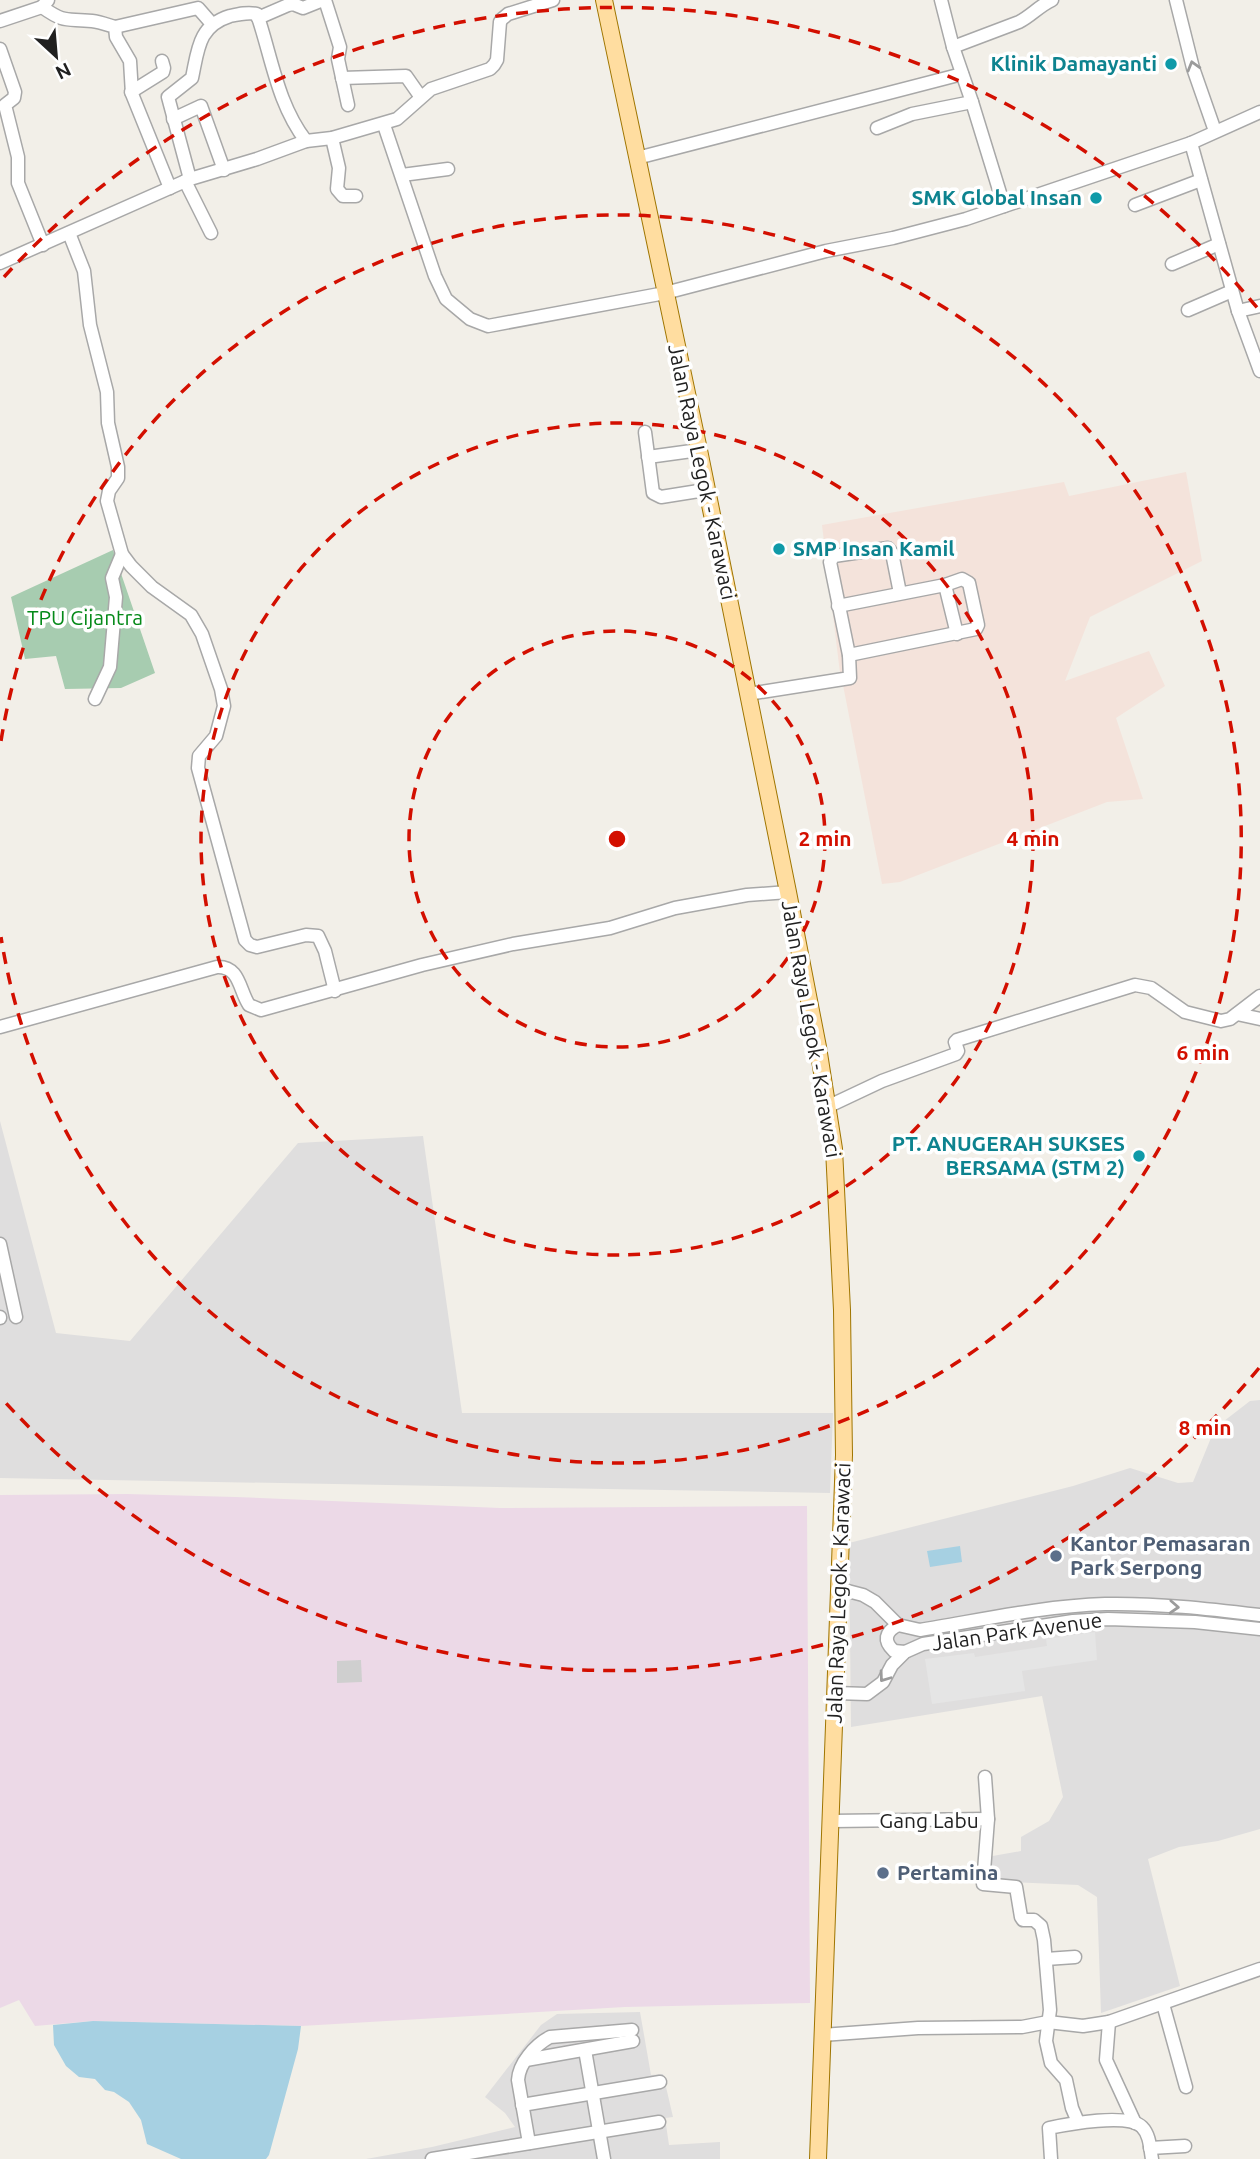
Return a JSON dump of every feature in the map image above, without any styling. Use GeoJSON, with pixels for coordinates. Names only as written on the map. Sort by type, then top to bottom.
{"type":"FeatureCollection","features":[{"type":"Feature","properties":{"kind":"main road","name":"Jalan Raya Legok - Karawaci"},"geometry":{"type":"LineString","coordinates":[[604,0],[699,450],[788,892],[829,1106],[834,1149],[842,1310],[844,1455],[818,2159]]}},
{"type":"Feature","properties":{"kind":"street"},"geometry":{"type":"LineString","coordinates":[[211,233],[187,180],[168,97],[192,78],[194,57],[208,27],[242,13],[293,4],[303,8],[324,0],[340,47],[338,59],[348,105]]}},
{"type":"Feature","properties":{"kind":"street"},"geometry":{"type":"LineString","coordinates":[[0,263],[187,180],[225,170],[306,141],[332,138],[384,125],[402,116],[420,96],[440,85],[490,69],[497,60],[497,38],[502,19],[508,14],[553,0]]}},
{"type":"Feature","properties":{"kind":"street"},"geometry":{"type":"LineString","coordinates":[[941,0],[953,47],[1004,206]]}},
{"type":"Feature","properties":{"kind":"street"},"geometry":{"type":"LineString","coordinates":[[953,47],[1028,18],[1034,10],[1052,0]]}},
{"type":"Feature","properties":{"kind":"street"},"geometry":{"type":"LineString","coordinates":[[1176,0],[1193,68],[1215,131]]}},
{"type":"Feature","properties":{"kind":"street"},"geometry":{"type":"LineString","coordinates":[[0,22],[45,3],[57,17],[71,22],[90,21],[115,27],[198,8],[212,24]]}},
{"type":"Feature","properties":{"kind":"street"},"geometry":{"type":"LineString","coordinates":[[258,11],[284,104],[292,122],[306,141]]}},
{"type":"Feature","properties":{"kind":"street"},"geometry":{"type":"LineString","coordinates":[[115,27],[116,37],[130,61],[131,92],[170,188]]}},
{"type":"Feature","properties":{"kind":"street"},"geometry":{"type":"LineString","coordinates":[[0,49],[15,92],[13,98],[2,106],[18,157],[18,183],[43,245]]}},
{"type":"Feature","properties":{"kind":"street"},"geometry":{"type":"LineString","coordinates":[[131,92],[163,72],[162,61]]}},
{"type":"Feature","properties":{"kind":"street"},"geometry":{"type":"LineString","coordinates":[[637,158],[962,74]]}},
{"type":"Feature","properties":{"kind":"street"},"geometry":{"type":"LineString","coordinates":[[342,78],[406,76],[420,96]]}},
{"type":"Feature","properties":{"kind":"street"},"geometry":{"type":"LineString","coordinates":[[877,128],[912,114],[972,103]]}},
{"type":"Feature","properties":{"kind":"street"},"geometry":{"type":"LineString","coordinates":[[173,119],[201,106],[225,170]]}},
{"type":"Feature","properties":{"kind":"street"},"geometry":{"type":"LineString","coordinates":[[384,125],[435,275],[446,299],[470,319],[488,326],[665,293],[825,251],[893,238],[1004,206],[1191,143],[1260,112]]}},
{"type":"Feature","properties":{"kind":"street"},"geometry":{"type":"LineString","coordinates":[[332,138],[339,168],[337,189],[343,196],[356,195]]}},
{"type":"Feature","properties":{"kind":"street"},"geometry":{"type":"LineString","coordinates":[[1191,143],[1238,312],[1260,371]]}},
{"type":"Feature","properties":{"kind":"street"},"geometry":{"type":"LineString","coordinates":[[402,175],[448,169]]}},
{"type":"Feature","properties":{"kind":"street"},"geometry":{"type":"LineString","coordinates":[[1135,205],[1201,180]]}},
{"type":"Feature","properties":{"kind":"street"},"geometry":{"type":"LineString","coordinates":[[69,233],[84,271],[90,325],[107,392],[108,424],[118,467],[117,478],[109,491],[107,501],[122,554],[152,587],[191,615],[202,634],[221,689],[224,706],[216,736],[200,756],[198,768],[244,940],[250,946],[257,947],[306,935],[317,936],[325,951],[335,991]]}},
{"type":"Feature","properties":{"kind":"street"},"geometry":{"type":"LineString","coordinates":[[1172,264],[1219,244]]}},
{"type":"Feature","properties":{"kind":"street"},"geometry":{"type":"LineString","coordinates":[[1188,310],[1232,292]]}},
{"type":"Feature","properties":{"kind":"street"},"geometry":{"type":"LineString","coordinates":[[1238,312],[1260,306]]}},
{"type":"Feature","properties":{"kind":"street"},"geometry":{"type":"LineString","coordinates":[[645,432],[652,490],[657,496],[705,490]]}},
{"type":"Feature","properties":{"kind":"street"},"geometry":{"type":"LineString","coordinates":[[648,457],[699,450]]}},
{"type":"Feature","properties":{"kind":"street"},"geometry":{"type":"LineString","coordinates":[[748,694],[850,678],[849,656],[830,562],[834,556],[888,548],[892,553],[900,593]]}},
{"type":"Feature","properties":{"kind":"street"},"geometry":{"type":"LineString","coordinates":[[95,699],[110,667],[116,597],[112,578],[122,554]]}},
{"type":"Feature","properties":{"kind":"street"},"geometry":{"type":"LineString","coordinates":[[838,606],[945,585],[962,579],[969,583],[978,627],[957,634],[849,656]]}},
{"type":"Feature","properties":{"kind":"street"},"geometry":{"type":"LineString","coordinates":[[945,585],[957,634]]}},
{"type":"Feature","properties":{"kind":"street"},"geometry":{"type":"LineString","coordinates":[[1,1028],[217,967],[226,967],[233,971],[249,1005],[261,1010],[513,944],[610,928],[676,908],[747,895],[788,892]]}},
{"type":"Feature","properties":{"kind":"street"},"geometry":{"type":"LineString","coordinates":[[829,1106],[882,1081],[956,1054],[957,1040],[1135,985],[1151,988],[1185,1012],[1227,1021],[1260,996]]}},
{"type":"Feature","properties":{"kind":"street"},"geometry":{"type":"LineString","coordinates":[[1237,1014],[1260,1019]]}},
{"type":"Feature","properties":{"kind":"street"},"geometry":{"type":"LineString","coordinates":[[0,1244],[16,1317]]}},
{"type":"Feature","properties":{"kind":"street"},"geometry":{"type":"LineString","coordinates":[[840,1590],[863,1595],[875,1602],[898,1625],[890,1629],[886,1636],[888,1645],[894,1651],[905,1652]]}},
{"type":"Feature","properties":{"kind":"street"},"geometry":{"type":"LineString","coordinates":[[1106,1604],[1108,1619]]}},
{"type":"Feature","properties":{"kind":"street","name":"Jalan Park Avenue"},"geometry":{"type":"LineString","coordinates":[[898,1625],[920,1630],[1106,1604],[1196,1608],[1260,1615]]}},
{"type":"Feature","properties":{"kind":"street"},"geometry":{"type":"LineString","coordinates":[[1091,1605],[1092,1620]]}},
{"type":"Feature","properties":{"kind":"street","name":"Jalan Park Avenue"},"geometry":{"type":"LineString","coordinates":[[836,1693],[867,1694],[883,1682],[892,1665],[905,1652],[923,1644],[1108,1619],[1195,1622],[1260,1629]]}},
{"type":"Feature","properties":{"kind":"street"},"geometry":{"type":"LineString","coordinates":[[959,1624],[961,1639]]}},
{"type":"Feature","properties":{"kind":"street"},"geometry":{"type":"LineString","coordinates":[[985,1777],[988,1819]]}},
{"type":"Feature","properties":{"kind":"street","name":"Gang Labu"},"geometry":{"type":"LineString","coordinates":[[832,1821],[988,1819],[984,1884],[1016,1887],[1021,1917],[1023,1920],[1034,1920],[1041,1926],[1050,2010],[1046,2041],[1051,2063],[1066,2080],[1072,2108],[1079,2122]]}},
{"type":"Feature","properties":{"kind":"street"},"geometry":{"type":"LineString","coordinates":[[1046,1959],[1075,1957]]}},
{"type":"Feature","properties":{"kind":"street"},"geometry":{"type":"LineString","coordinates":[[822,2035],[918,2028],[1022,2027],[1048,2022],[1083,2026],[1109,2022],[1260,1969]]}},
{"type":"Feature","properties":{"kind":"street"},"geometry":{"type":"LineString","coordinates":[[1163,2004],[1186,2087]]}},
{"type":"Feature","properties":{"kind":"street"},"geometry":{"type":"LineString","coordinates":[[1109,2022],[1106,2060],[1135,2123]]}},
{"type":"Feature","properties":{"kind":"street"},"geometry":{"type":"LineString","coordinates":[[526,2060],[585,2050],[633,2036],[550,2037],[539,2043],[526,2060],[518,2071],[528,2143]]}},
{"type":"Feature","properties":{"kind":"street"},"geometry":{"type":"LineString","coordinates":[[585,2050],[604,2159]]}},
{"type":"Feature","properties":{"kind":"street"},"geometry":{"type":"LineString","coordinates":[[522,2105],[660,2082]]}},
{"type":"Feature","properties":{"kind":"street"},"geometry":{"type":"LineString","coordinates":[[432,2159],[496,2154],[528,2143],[659,2122]]}},
{"type":"Feature","properties":{"kind":"street"},"geometry":{"type":"LineString","coordinates":[[1051,2159],[1049,2128],[1079,2122],[1135,2123],[1144,2129],[1151,2153],[1185,2146]]}},
{"type":"Feature","properties":{"kind":"shaded area"},"geometry":{"type":"Polygon","coordinates":[[[1186,472],[1202,561],[1090,617],[1065,681],[1149,651],[1165,686],[1116,718],[1143,799],[1107,802],[900,882],[882,884],[843,685],[758,700],[757,687],[840,673],[822,525],[1064,482],[1069,496],[1186,472]]]}},
{"type":"Feature","properties":{"kind":"shaded area"},"geometry":{"type":"Polygon","coordinates":[[[0,1121],[56,1333],[130,1341],[298,1143],[423,1136],[462,1413],[833,1413],[830,1493],[0,1478],[0,1121]]]}},
{"type":"Feature","properties":{"kind":"shaded area"},"geometry":{"type":"Polygon","coordinates":[[[1260,1400],[1260,1829],[1218,1841],[1179,1847],[1148,1859],[1180,1986],[1101,2013],[1097,1897],[1078,1885],[986,1881],[987,1857],[1021,1851],[1021,1837],[1049,1821],[1063,1797],[1042,1696],[851,1727],[849,1543],[1073,1486],[1130,1468],[1178,1483],[1193,1482],[1215,1428],[1250,1401],[1260,1400]]]}},
{"type":"Feature","properties":{"kind":"shaded area"},"geometry":{"type":"Polygon","coordinates":[[[127,1494],[500,1508],[807,1506],[810,2003],[625,2007],[301,2026],[93,2021],[35,2026],[19,2000],[0,2008],[0,1495],[127,1494]]]}},
{"type":"Feature","properties":{"kind":"shaded area"},"geometry":{"type":"Polygon","coordinates":[[[1095,1632],[1097,1660],[1022,1671],[1025,1691],[932,1704],[925,1659],[974,1653],[975,1657],[1047,1646],[1046,1639],[1095,1632]]]}},
{"type":"Feature","properties":{"kind":"shaded area"},"geometry":{"type":"Polygon","coordinates":[[[361,1660],[362,1682],[337,1683],[337,1661],[361,1660]]]}},
{"type":"Feature","properties":{"kind":"shaded area"},"geometry":{"type":"Polygon","coordinates":[[[640,2012],[651,2075],[663,2074],[673,2117],[665,2118],[669,2145],[720,2142],[720,2159],[366,2159],[432,2147],[515,2127],[505,2113],[485,2097],[541,2025],[557,2014],[640,2012]]]}},
{"type":"Feature","properties":{"kind":"green space","name":"TPU Cijantra"},"geometry":{"type":"Polygon","coordinates":[[[113,550],[155,673],[121,688],[65,689],[56,656],[25,659],[11,597],[113,550]]]}},
{"type":"Feature","properties":{"kind":"water"},"geometry":{"type":"Polygon","coordinates":[[[960,1546],[962,1562],[930,1567],[927,1551],[960,1546]]]}},
{"type":"Feature","properties":{"kind":"water"},"geometry":{"type":"Polygon","coordinates":[[[93,2021],[301,2026],[298,2049],[266,2159],[181,2159],[147,2144],[141,2120],[129,2102],[114,2092],[105,2090],[95,2079],[79,2077],[66,2066],[54,2045],[53,2025],[93,2021]]]}},
{"type":"Feature","properties":{"kind":"place","name":"Klinik Damayanti"},"geometry":{"type":"Point","coordinates":[1171,64]}},
{"type":"Feature","properties":{"kind":"place","name":"SMK Global Insan"},"geometry":{"type":"Point","coordinates":[1096,198]}},
{"type":"Feature","properties":{"kind":"place","name":"SMP Insan Kamil"},"geometry":{"type":"Point","coordinates":[779,549]}},
{"type":"Feature","properties":{"kind":"place","name":"PT. ANUGERAH SUKSES BERSAMA (STM 2)"},"geometry":{"type":"Point","coordinates":[1139,1156]}},
{"type":"Feature","properties":{"kind":"place","name":"Kantor Pemasaran Park Serpong"},"geometry":{"type":"Point","coordinates":[1056,1556]}},
{"type":"Feature","properties":{"kind":"place","name":"Pertamina"},"geometry":{"type":"Point","coordinates":[883,1873]}}]}
